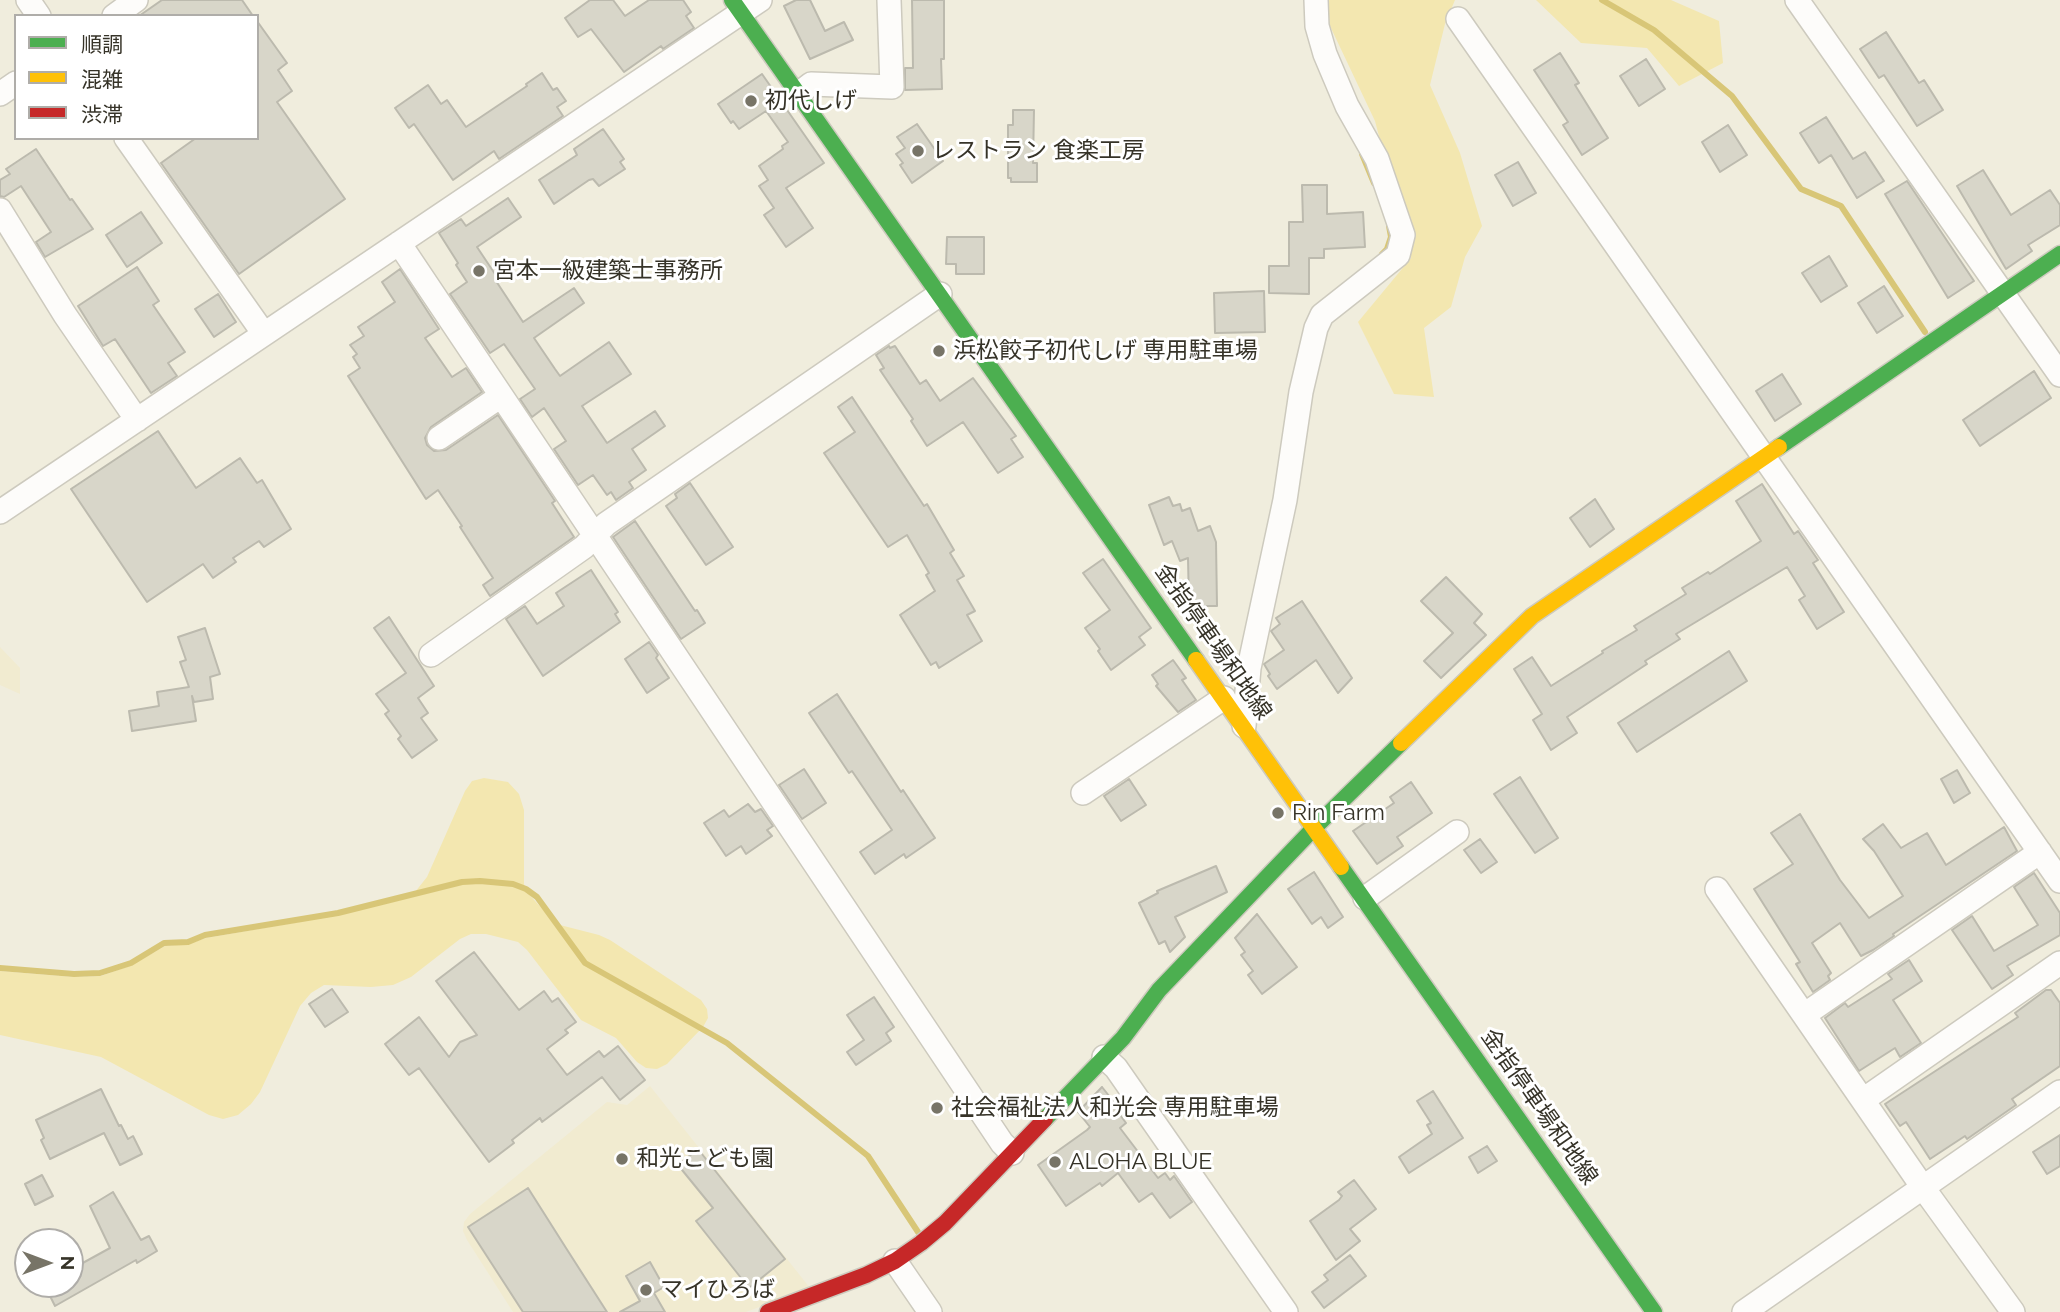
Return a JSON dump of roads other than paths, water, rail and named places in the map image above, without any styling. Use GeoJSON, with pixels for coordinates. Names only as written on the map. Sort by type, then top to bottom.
{"type":"FeatureCollection","features":[{"type":"Feature","properties":{"kind":"street"},"geometry":{"type":"LineString","coordinates":[[117,14],[136,0]]}},
{"type":"Feature","properties":{"kind":"street"},"geometry":{"type":"LineString","coordinates":[[798,94],[811,84],[892,87],[889,0]]}},
{"type":"Feature","properties":{"kind":"street"},"geometry":{"type":"LineString","coordinates":[[1244,726],[1249,668],[1284,500],[1301,392],[1316,328],[1322,315],[1398,255],[1403,235],[1377,159],[1348,106],[1325,54],[1317,26],[1316,0]]}},
{"type":"Feature","properties":{"kind":"street"},"geometry":{"type":"LineString","coordinates":[[1797,0],[2060,375]]}},
{"type":"Feature","properties":{"kind":"street"},"geometry":{"type":"LineString","coordinates":[[0,512],[399,243],[745,4]]}},
{"type":"Feature","properties":{"kind":"street","name":"金指停車場和地線"},"geometry":{"type":"LineString","coordinates":[[745,4],[798,94],[1654,1312]]}},
{"type":"Feature","properties":{"kind":"street"},"geometry":{"type":"LineString","coordinates":[[1458,19],[2060,881]]}},
{"type":"Feature","properties":{"kind":"street"},"geometry":{"type":"LineString","coordinates":[[127,140],[264,334]]}},
{"type":"Feature","properties":{"kind":"street"},"geometry":{"type":"LineString","coordinates":[[0,210],[65,315],[138,419]]}},
{"type":"Feature","properties":{"kind":"street"},"geometry":{"type":"LineString","coordinates":[[399,243],[1002,1143],[1012,1153]]}},
{"type":"Feature","properties":{"kind":"street"},"geometry":{"type":"LineString","coordinates":[[768,1312],[866,1275],[895,1261],[945,1223],[1123,1038],[1159,990],[1315,827],[1532,616],[2060,254]]}},
{"type":"Feature","properties":{"kind":"street"},"geometry":{"type":"LineString","coordinates":[[431,655],[573,555],[606,524],[940,294]]}},
{"type":"Feature","properties":{"kind":"street"},"geometry":{"type":"LineString","coordinates":[[439,438],[501,396]]}},
{"type":"Feature","properties":{"kind":"street"},"geometry":{"type":"LineString","coordinates":[[1083,793],[1224,698]]}},
{"type":"Feature","properties":{"kind":"street"},"geometry":{"type":"LineString","coordinates":[[1365,898],[1457,832]]}},
{"type":"Feature","properties":{"kind":"street"},"geometry":{"type":"LineString","coordinates":[[1804,1015],[2040,852]]}},
{"type":"Feature","properties":{"kind":"street"},"geometry":{"type":"LineString","coordinates":[[1717,889],[1924,1189],[2013,1312]]}},
{"type":"Feature","properties":{"kind":"street"},"geometry":{"type":"LineString","coordinates":[[1863,1100],[2060,963]]}},
{"type":"Feature","properties":{"kind":"street"},"geometry":{"type":"LineString","coordinates":[[1104,1057],[1116,1068],[1286,1312]]}},
{"type":"Feature","properties":{"kind":"street"},"geometry":{"type":"LineString","coordinates":[[1744,1312],[2060,1092]]}},
{"type":"Feature","properties":{"kind":"street"},"geometry":{"type":"LineString","coordinates":[[895,1261],[930,1312]]}},
{"type":"Feature","properties":{"kind":"waterway"},"geometry":{"type":"LineString","coordinates":[[1602,0],[1654,30],[1732,96],[1801,189],[1841,206],[1925,332]]}},
{"type":"Feature","properties":{"kind":"waterway"},"geometry":{"type":"LineString","coordinates":[[1362,154],[1374,183]]}},
{"type":"Feature","properties":{"kind":"waterway"},"geometry":{"type":"LineString","coordinates":[[1382,254],[1391,237],[1389,226]]}},
{"type":"Feature","properties":{"kind":"waterway"},"geometry":{"type":"LineString","coordinates":[[0,968],[74,974],[100,973],[131,963],[164,943],[188,942],[205,935],[338,913],[462,882],[513,884],[537,897],[585,963],[727,1043],[868,1156],[918,1232]]}},
{"type":"Feature","properties":{"kind":"place","name":"初代しげ"},"geometry":{"type":"Point","coordinates":[751,101]}},
{"type":"Feature","properties":{"kind":"place","name":"レストラン 食楽工房"},"geometry":{"type":"Point","coordinates":[918,151]}},
{"type":"Feature","properties":{"kind":"place","name":"宮本一級建築士事務所"},"geometry":{"type":"Point","coordinates":[479,271]}},
{"type":"Feature","properties":{"kind":"place","name":"浜松餃子初代しげ 専用駐車場"},"geometry":{"type":"Point","coordinates":[939,351]}},
{"type":"Feature","properties":{"kind":"place","name":"Rin Farm"},"geometry":{"type":"Point","coordinates":[1278,813]}},
{"type":"Feature","properties":{"kind":"place","name":"社会福祉法人和光会 専用駐車場"},"geometry":{"type":"Point","coordinates":[937,1108]}},
{"type":"Feature","properties":{"kind":"place","name":"和光こども園"},"geometry":{"type":"Point","coordinates":[622,1159]}},
{"type":"Feature","properties":{"kind":"place","name":"ALOHA BLUE"},"geometry":{"type":"Point","coordinates":[1055,1162]}},
{"type":"Feature","properties":{"kind":"place","name":"マイひろば"},"geometry":{"type":"Point","coordinates":[646,1290]}}]}
